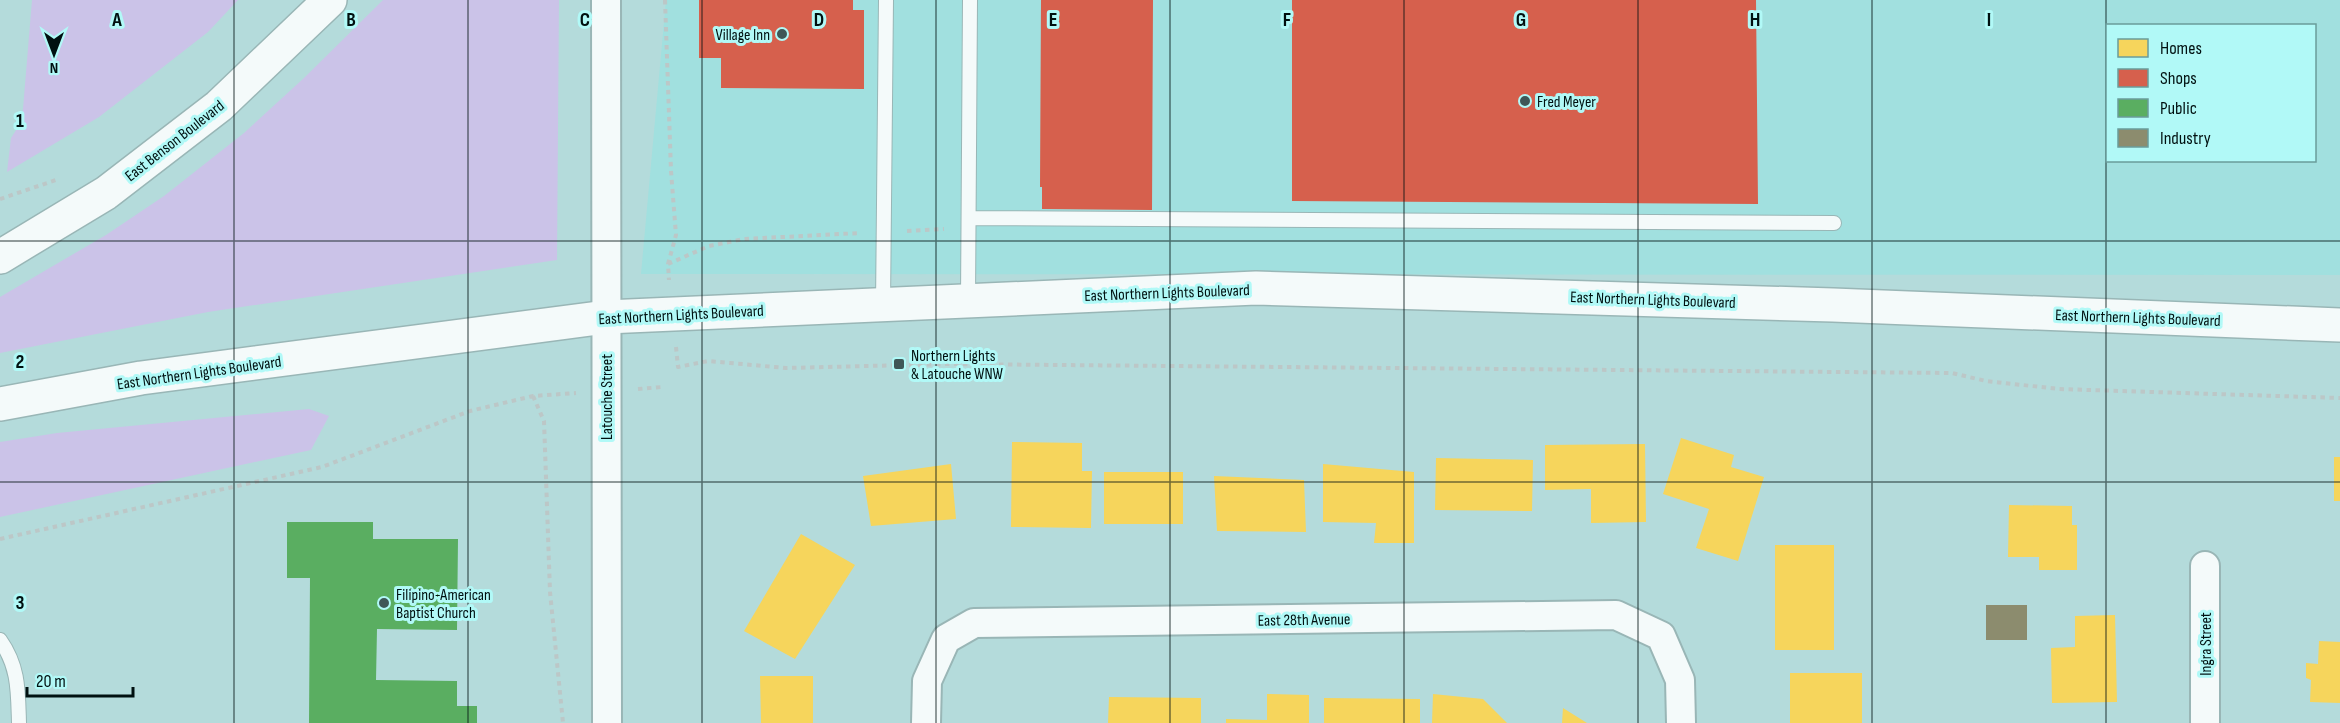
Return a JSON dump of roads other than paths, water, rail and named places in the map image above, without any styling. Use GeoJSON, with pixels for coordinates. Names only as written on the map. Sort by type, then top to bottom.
{"type":"FeatureCollection","features":[{"type":"Feature","properties":{"kind":"main road","name":"East Benson Boulevard"},"geometry":{"type":"LineString","coordinates":[[0,257],[106,193],[219,106],[330,0]]}},
{"type":"Feature","properties":{"kind":"main road","name":"East Northern Lights Boulevard"},"geometry":{"type":"LineString","coordinates":[[0,404],[141,378],[606,317],[1256,288],[1833,305],[2340,325]]}},
{"type":"Feature","properties":{"kind":"street","name":"Latouche Street"},"geometry":{"type":"LineString","coordinates":[[606,0],[607,723]]}},
{"type":"Feature","properties":{"kind":"street","name":"Ingra Street"},"geometry":{"type":"LineString","coordinates":[[2205,566],[2205,723]]}},
{"type":"Feature","properties":{"kind":"street","name":"East 28th Avenue"},"geometry":{"type":"LineString","coordinates":[[926,723],[927,681],[946,639],[974,623],[1616,615],[1661,636],[1680,680],[1681,723]]}},
{"type":"Feature","properties":{"kind":"lane"},"geometry":{"type":"LineString","coordinates":[[883,305],[886,0]]}},
{"type":"Feature","properties":{"kind":"lane"},"geometry":{"type":"LineString","coordinates":[[968,300],[970,0]]}},
{"type":"Feature","properties":{"kind":"lane"},"geometry":{"type":"LineString","coordinates":[[969,218],[1834,223]]}},
{"type":"Feature","properties":{"kind":"lane"},"geometry":{"type":"LineString","coordinates":[[0,639],[9,653],[18,679],[19,723]]}},
{"type":"Feature","properties":{"kind":"place","name":"Village Inn"},"geometry":{"type":"Point","coordinates":[782,34]}},
{"type":"Feature","properties":{"kind":"place","name":"Fred Meyer"},"geometry":{"type":"Point","coordinates":[1525,101]}},
{"type":"Feature","properties":{"kind":"place","name":"Northern Lights & Latouche WNW"},"geometry":{"type":"Point","coordinates":[899,364]}},
{"type":"Feature","properties":{"kind":"place","name":"Filipino-American Baptist Church"},"geometry":{"type":"Point","coordinates":[384,603]}}]}
